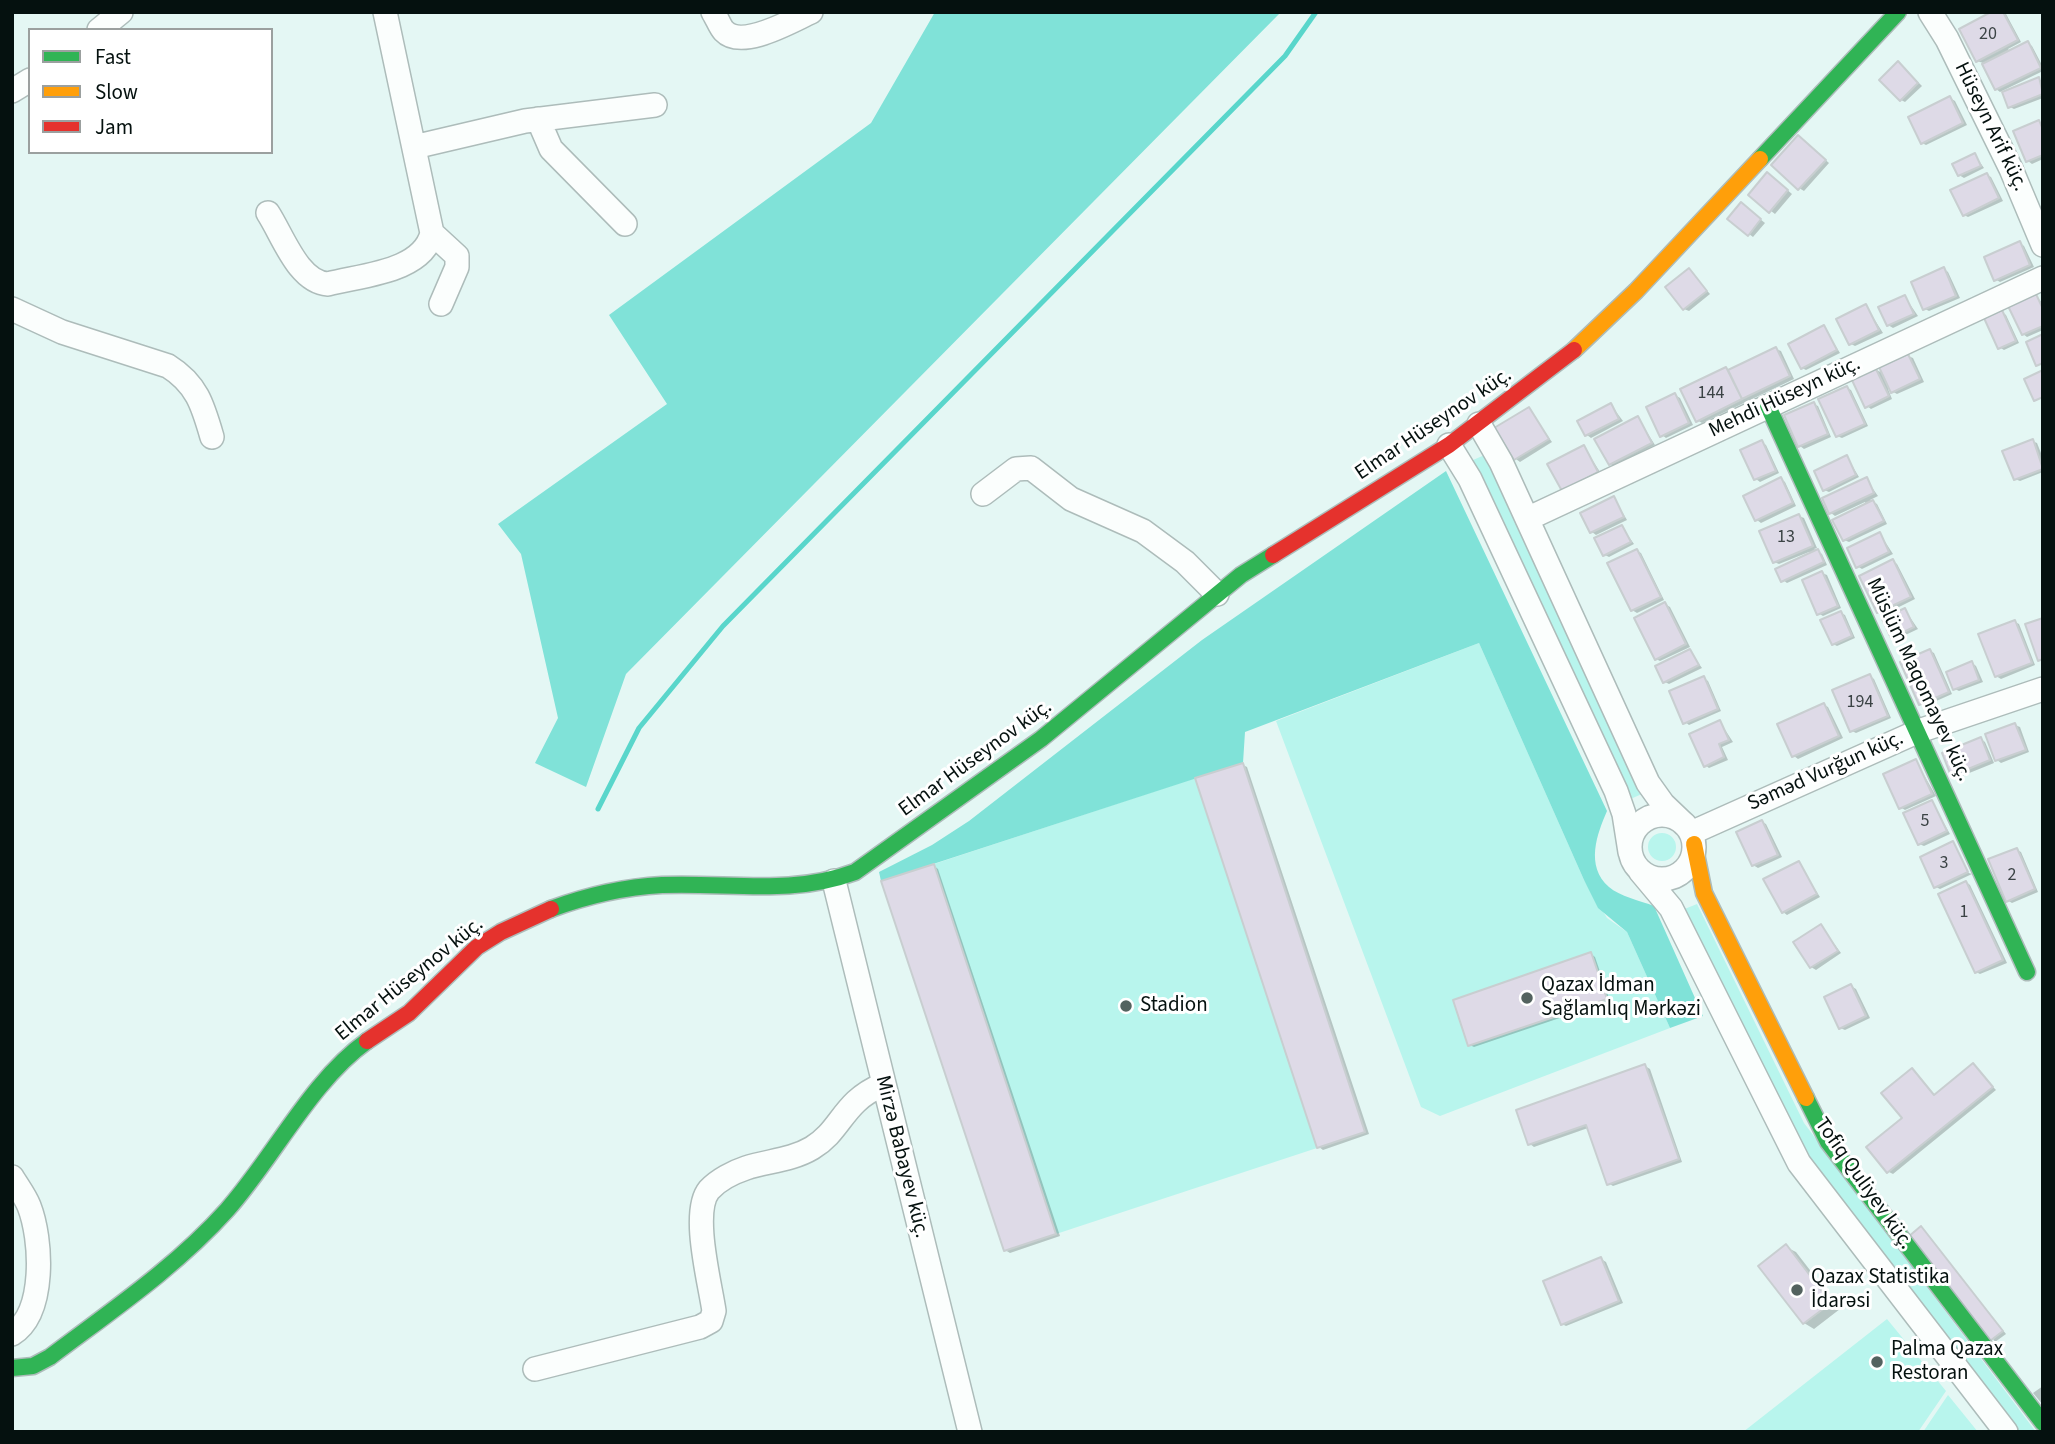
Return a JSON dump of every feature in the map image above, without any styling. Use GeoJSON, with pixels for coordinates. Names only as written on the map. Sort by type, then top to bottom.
{"type":"FeatureCollection","features":[{"type":"Feature","properties":{"kind":"street"},"geometry":{"type":"LineString","coordinates":[[101,28],[121,12]]}},
{"type":"Feature","properties":{"kind":"street"},"geometry":{"type":"LineString","coordinates":[[268,213],[306,275],[317,283],[328,284],[405,263],[419,257],[429,247],[432,233],[385,12]]}},
{"type":"Feature","properties":{"kind":"street"},"geometry":{"type":"LineString","coordinates":[[713,12],[724,32],[737,39],[748,38],[811,12]]}},
{"type":"Feature","properties":{"kind":"street","name":"Elmar Hüseynov küç."},"geometry":{"type":"LineString","coordinates":[[12,1368],[33,1366],[50,1357],[171,1262],[237,1198],[343,1062],[416,1007],[456,964],[500,932],[560,905],[623,888],[665,885],[757,887],[834,881],[855,872],[999,771],[1217,594],[1268,556],[1449,445],[1583,343],[1636,291],[1898,12]]}},
{"type":"Feature","properties":{"kind":"street","name":"Hüseyn Arif küç."},"geometry":{"type":"LineString","coordinates":[[1930,12],[1947,39],[2011,169],[2043,245]]}},
{"type":"Feature","properties":{"kind":"street"},"geometry":{"type":"LineString","coordinates":[[12,91],[28,81]]}},
{"type":"Feature","properties":{"kind":"street"},"geometry":{"type":"LineString","coordinates":[[414,147],[538,119],[655,106]]}},
{"type":"Feature","properties":{"kind":"street"},"geometry":{"type":"LineString","coordinates":[[538,119],[551,149],[625,224]]}},
{"type":"Feature","properties":{"kind":"street"},"geometry":{"type":"LineString","coordinates":[[432,233],[457,256],[457,267],[441,304]]}},
{"type":"Feature","properties":{"kind":"street","name":"Mehdi Hüseyn küç."},"geometry":{"type":"LineString","coordinates":[[1527,519],[2043,278]]}},
{"type":"Feature","properties":{"kind":"street"},"geometry":{"type":"LineString","coordinates":[[12,309],[62,332],[168,366],[183,375],[202,399],[212,437]]}},
{"type":"Feature","properties":{"kind":"street","name":"Müslüm Maqomayev küç."},"geometry":{"type":"LineString","coordinates":[[1768,406],[2027,972]]}},
{"type":"Feature","properties":{"kind":"street"},"geometry":{"type":"LineString","coordinates":[[1449,445],[1470,479],[1616,791],[1635,862],[1660,879],[1681,873],[1689,865],[1690,834],[1648,783],[1527,519],[1479,424]]}},
{"type":"Feature","properties":{"kind":"street"},"geometry":{"type":"LineString","coordinates":[[983,494],[1016,469],[1031,468],[1071,499],[1143,531],[1185,562],[1217,594]]}},
{"type":"Feature","properties":{"kind":"street","name":"Səməd Vurğun küç."},"geometry":{"type":"LineString","coordinates":[[1690,834],[1919,731],[2043,689]]}},
{"type":"Feature","properties":{"kind":"street"},"geometry":{"type":"LineString","coordinates":[[1635,862],[1633,833],[1647,819],[1667,816],[1690,834]]}},
{"type":"Feature","properties":{"kind":"street","name":"Tofiq Quliyev küç."},"geometry":{"type":"LineString","coordinates":[[1690,834],[1704,894],[1828,1142],[2043,1423]]}},
{"type":"Feature","properties":{"kind":"street","name":"Tofiq Quliyev küç."},"geometry":{"type":"LineString","coordinates":[[1635,862],[1671,908],[1799,1163],[2006,1432]]}},
{"type":"Feature","properties":{"kind":"street","name":"Mirzə Babayev küç."},"geometry":{"type":"LineString","coordinates":[[834,881],[970,1432]]}},
{"type":"Feature","properties":{"kind":"street"},"geometry":{"type":"LineString","coordinates":[[535,1369],[700,1327],[711,1321],[714,1311],[701,1224],[703,1204],[709,1190],[728,1176],[746,1168],[795,1156],[813,1148],[862,1093],[882,1084]]}},
{"type":"Feature","properties":{"kind":"street"},"geometry":{"type":"LineString","coordinates":[[12,1178],[29,1203],[34,1221],[38,1294],[31,1315],[12,1334]]}},
{"type":"Feature","properties":{"kind":"shaded area"},"geometry":{"type":"Polygon","coordinates":[[[935,12],[1281,12],[626,674],[586,787],[535,763],[558,718],[521,554],[498,524],[667,404],[609,315],[871,123],[935,12]]]}},
{"type":"Feature","properties":{"kind":"shaded area"},"geometry":{"type":"Polygon","coordinates":[[[1487,454],[1642,794],[1628,800],[1473,460],[1487,454]]]}},
{"type":"Feature","properties":{"kind":"shaded area"},"geometry":{"type":"Polygon","coordinates":[[[1446,471],[1607,811],[1595,850],[1597,870],[1613,890],[1654,906],[1703,1016],[1670,1028],[1627,932],[1598,908],[1584,880],[1479,643],[1245,732],[1243,763],[881,881],[879,872],[932,845],[969,821],[1202,640],[1446,471]]]}},
{"type":"Feature","properties":{"kind":"shaded area"},"geometry":{"type":"Polygon","coordinates":[[[1479,643],[1584,880],[1607,918],[1627,932],[1670,1028],[1440,1116],[1421,1107],[1276,721],[1479,643]]]}},
{"type":"Feature","properties":{"kind":"shaded area","name":"Stadion"},"geometry":{"type":"Polygon","coordinates":[[[1195,778],[1317,1148],[1056,1234],[934,864],[1195,778]]]}},
{"type":"Feature","properties":{"kind":"shaded area"},"geometry":{"type":"Polygon","coordinates":[[[1662,833],[1672,837],[1676,847],[1672,857],[1662,861],[1652,857],[1648,847],[1652,837],[1662,833]]]}},
{"type":"Feature","properties":{"kind":"shaded area"},"geometry":{"type":"Polygon","coordinates":[[[1697,904],[1804,1123],[2036,1432],[2016,1432],[1812,1165],[1682,910],[1697,904]]]}},
{"type":"Feature","properties":{"kind":"shaded area","name":"Palma Qazax Restoran"},"geometry":{"type":"Polygon","coordinates":[[[1887,1319],[1946,1391],[1918,1432],[1743,1432],[1887,1319]]]}},
{"type":"Feature","properties":{"kind":"shaded area"},"geometry":{"type":"Polygon","coordinates":[[[1948,1395],[1978,1432],[1923,1432],[1948,1395]]]}},
{"type":"Feature","properties":{"kind":"building"},"geometry":{"type":"Polygon","coordinates":[[[1991,12],[2003,12],[2018,40],[1976,62],[1959,29],[1991,12]]]}},
{"type":"Feature","properties":{"kind":"building"},"geometry":{"type":"Polygon","coordinates":[[[2028,41],[2041,68],[1995,90],[1982,64],[2028,41]]]}},
{"type":"Feature","properties":{"kind":"building"},"geometry":{"type":"Polygon","coordinates":[[[1898,61],[1918,83],[1900,101],[1879,80],[1898,61]]]}},
{"type":"Feature","properties":{"kind":"building"},"geometry":{"type":"Polygon","coordinates":[[[2039,77],[2043,94],[2008,108],[2002,92],[2039,77]]]}},
{"type":"Feature","properties":{"kind":"building"},"geometry":{"type":"Polygon","coordinates":[[[1950,96],[1963,123],[1921,144],[1908,117],[1950,96]]]}},
{"type":"Feature","properties":{"kind":"building"},"geometry":{"type":"Polygon","coordinates":[[[2039,120],[2043,130],[2043,155],[2026,162],[2013,131],[2039,120]]]}},
{"type":"Feature","properties":{"kind":"building"},"geometry":{"type":"Polygon","coordinates":[[[1798,135],[1826,160],[1798,190],[1771,165],[1798,135]]]}},
{"type":"Feature","properties":{"kind":"building"},"geometry":{"type":"Polygon","coordinates":[[[1975,153],[1981,166],[1958,176],[1952,164],[1975,153]]]}},
{"type":"Feature","properties":{"kind":"building"},"geometry":{"type":"Polygon","coordinates":[[[1767,172],[1788,190],[1769,213],[1748,195],[1767,172]]]}},
{"type":"Feature","properties":{"kind":"building"},"geometry":{"type":"Polygon","coordinates":[[[1987,173],[1999,198],[1963,216],[1950,190],[1987,173]]]}},
{"type":"Feature","properties":{"kind":"building"},"geometry":{"type":"Polygon","coordinates":[[[1741,202],[1761,219],[1748,236],[1727,219],[1741,202]]]}},
{"type":"Feature","properties":{"kind":"building"},"geometry":{"type":"Polygon","coordinates":[[[2020,241],[2030,265],[1994,281],[1984,257],[2020,241]]]}},
{"type":"Feature","properties":{"kind":"building"},"geometry":{"type":"Polygon","coordinates":[[[1944,267],[1956,296],[1923,310],[1911,282],[1944,267]]]}},
{"type":"Feature","properties":{"kind":"building"},"geometry":{"type":"Polygon","coordinates":[[[1689,268],[1707,291],[1683,310],[1665,287],[1689,268]]]}},
{"type":"Feature","properties":{"kind":"building"},"geometry":{"type":"Polygon","coordinates":[[[2036,294],[2043,309],[2043,326],[2022,335],[2008,306],[2036,294]]]}},
{"type":"Feature","properties":{"kind":"building"},"geometry":{"type":"Polygon","coordinates":[[[1905,295],[1914,314],[1887,326],[1878,307],[1905,295]]]}},
{"type":"Feature","properties":{"kind":"building"},"geometry":{"type":"Polygon","coordinates":[[[1866,304],[1879,330],[1849,345],[1836,319],[1866,304]]]}},
{"type":"Feature","properties":{"kind":"building"},"geometry":{"type":"Polygon","coordinates":[[[2002,310],[2016,341],[1998,349],[1984,318],[2002,310]]]}},
{"type":"Feature","properties":{"kind":"building"},"geometry":{"type":"Polygon","coordinates":[[[1824,325],[1837,350],[1801,369],[1788,344],[1824,325]]]}},
{"type":"Feature","properties":{"kind":"building"},"geometry":{"type":"Polygon","coordinates":[[[2043,334],[2043,363],[2036,366],[2026,342],[2043,334]]]}},
{"type":"Feature","properties":{"kind":"building"},"geometry":{"type":"Polygon","coordinates":[[[1776,347],[1790,376],[1742,399],[1728,370],[1776,347]]]}},
{"type":"Feature","properties":{"kind":"building"},"geometry":{"type":"Polygon","coordinates":[[[1908,354],[1920,379],[1891,393],[1879,367],[1908,354]]]}},
{"type":"Feature","properties":{"kind":"building"},"geometry":{"type":"Polygon","coordinates":[[[1726,367],[1742,399],[1696,422],[1680,389],[1726,367]]]}},
{"type":"Feature","properties":{"kind":"building"},"geometry":{"type":"Polygon","coordinates":[[[1875,367],[1889,396],[1865,408],[1851,378],[1875,367]]]}},
{"type":"Feature","properties":{"kind":"building"},"geometry":{"type":"Polygon","coordinates":[[[2043,370],[2043,397],[2034,401],[2024,379],[2043,370]]]}},
{"type":"Feature","properties":{"kind":"building"},"geometry":{"type":"Polygon","coordinates":[[[1847,386],[1865,424],[1836,437],[1818,399],[1847,386]]]}},
{"type":"Feature","properties":{"kind":"building"},"geometry":{"type":"Polygon","coordinates":[[[1675,393],[1689,423],[1660,437],[1646,407],[1675,393]]]}},
{"type":"Feature","properties":{"kind":"building"},"geometry":{"type":"Polygon","coordinates":[[[1814,402],[1828,434],[1798,447],[1784,415],[1814,402]]]}},
{"type":"Feature","properties":{"kind":"building"},"geometry":{"type":"Polygon","coordinates":[[[1611,403],[1619,419],[1585,436],[1577,421],[1611,403]]]}},
{"type":"Feature","properties":{"kind":"building"},"geometry":{"type":"Polygon","coordinates":[[[1529,407],[1549,439],[1514,460],[1494,428],[1529,407]]]}},
{"type":"Feature","properties":{"kind":"building"},"geometry":{"type":"Polygon","coordinates":[[[1638,416],[1652,443],[1609,465],[1594,439],[1638,416]]]}},
{"type":"Feature","properties":{"kind":"building"},"geometry":{"type":"Polygon","coordinates":[[[2033,439],[2043,469],[2014,480],[2002,451],[2033,439]]]}},
{"type":"Feature","properties":{"kind":"building"},"geometry":{"type":"Polygon","coordinates":[[[1762,440],[1776,471],[1754,480],[1740,450],[1762,440]]]}},
{"type":"Feature","properties":{"kind":"building"},"geometry":{"type":"Polygon","coordinates":[[[1584,445],[1598,472],[1562,491],[1547,464],[1584,445]]]}},
{"type":"Feature","properties":{"kind":"building"},"geometry":{"type":"Polygon","coordinates":[[[1847,455],[1856,475],[1823,491],[1814,471],[1847,455]]]}},
{"type":"Feature","properties":{"kind":"building"},"geometry":{"type":"Polygon","coordinates":[[[1781,477],[1793,503],[1755,521],[1743,496],[1781,477]]]}},
{"type":"Feature","properties":{"kind":"building"},"geometry":{"type":"Polygon","coordinates":[[[1867,477],[1874,493],[1829,514],[1822,498],[1867,477]]]}},
{"type":"Feature","properties":{"kind":"building"},"geometry":{"type":"Polygon","coordinates":[[[1614,496],[1624,517],[1590,533],[1580,513],[1614,496]]]}},
{"type":"Feature","properties":{"kind":"building"},"geometry":{"type":"Polygon","coordinates":[[[1873,500],[1884,521],[1843,541],[1832,520],[1873,500]]]}},
{"type":"Feature","properties":{"kind":"building"},"geometry":{"type":"Polygon","coordinates":[[[1799,514],[1813,546],[1773,563],[1759,531],[1799,514]]]}},
{"type":"Feature","properties":{"kind":"building"},"geometry":{"type":"Polygon","coordinates":[[[1622,525],[1631,542],[1603,556],[1594,538],[1622,525]]]}},
{"type":"Feature","properties":{"kind":"building"},"geometry":{"type":"Polygon","coordinates":[[[1880,532],[1889,552],[1856,568],[1847,548],[1880,532]]]}},
{"type":"Feature","properties":{"kind":"building"},"geometry":{"type":"Polygon","coordinates":[[[1637,549],[1661,597],[1631,611],[1607,563],[1637,549]]]}},
{"type":"Feature","properties":{"kind":"building"},"geometry":{"type":"Polygon","coordinates":[[[1818,549],[1824,562],[1781,582],[1775,569],[1818,549]]]}},
{"type":"Feature","properties":{"kind":"building"},"geometry":{"type":"Polygon","coordinates":[[[1893,559],[1911,597],[1877,613],[1859,576],[1893,559]]]}},
{"type":"Feature","properties":{"kind":"building"},"geometry":{"type":"Polygon","coordinates":[[[1822,571],[1838,606],[1817,615],[1802,580],[1822,571]]]}},
{"type":"Feature","properties":{"kind":"building"},"geometry":{"type":"Polygon","coordinates":[[[1665,602],[1686,644],[1655,660],[1634,618],[1665,602]]]}},
{"type":"Feature","properties":{"kind":"building"},"geometry":{"type":"Polygon","coordinates":[[[1905,608],[1914,627],[1891,638],[1882,619],[1905,608]]]}},
{"type":"Feature","properties":{"kind":"building"},"geometry":{"type":"Polygon","coordinates":[[[1841,611],[1852,636],[1832,645],[1820,620],[1841,611]]]}},
{"type":"Feature","properties":{"kind":"building"},"geometry":{"type":"Polygon","coordinates":[[[2043,618],[2043,659],[2038,661],[2025,624],[2043,618]]]}},
{"type":"Feature","properties":{"kind":"building"},"geometry":{"type":"Polygon","coordinates":[[[2015,620],[2032,663],[1995,677],[1978,634],[2015,620]]]}},
{"type":"Feature","properties":{"kind":"building"},"geometry":{"type":"Polygon","coordinates":[[[1690,649],[1699,665],[1663,683],[1655,666],[1690,649]]]}},
{"type":"Feature","properties":{"kind":"building"},"geometry":{"type":"Polygon","coordinates":[[[1930,649],[1949,692],[1919,705],[1900,662],[1930,649]]]}},
{"type":"Feature","properties":{"kind":"building"},"geometry":{"type":"Polygon","coordinates":[[[1972,661],[1979,680],[1953,690],[1946,672],[1972,661]]]}},
{"type":"Feature","properties":{"kind":"building"},"geometry":{"type":"Polygon","coordinates":[[[1870,674],[1888,716],[1850,732],[1832,690],[1870,674]]]}},
{"type":"Feature","properties":{"kind":"building"},"geometry":{"type":"Polygon","coordinates":[[[1704,676],[1718,709],[1683,724],[1669,691],[1704,676]]]}},
{"type":"Feature","properties":{"kind":"building"},"geometry":{"type":"Polygon","coordinates":[[[1824,703],[1839,736],[1792,757],[1777,724],[1824,703]]]}},
{"type":"Feature","properties":{"kind":"building"},"geometry":{"type":"Polygon","coordinates":[[[1720,720],[1729,740],[1719,744],[1724,757],[1704,767],[1689,734],[1720,720]]]}},
{"type":"Feature","properties":{"kind":"building"},"geometry":{"type":"Polygon","coordinates":[[[2015,723],[2026,750],[1995,761],[1985,734],[2015,723]]]}},
{"type":"Feature","properties":{"kind":"building"},"geometry":{"type":"Polygon","coordinates":[[[1981,737],[1990,760],[1951,776],[1942,753],[1981,737]]]}},
{"type":"Feature","properties":{"kind":"building"},"geometry":{"type":"Polygon","coordinates":[[[1916,759],[1932,794],[1899,809],[1883,774],[1916,759]]]}},
{"type":"Feature","properties":{"kind":"building"},"geometry":{"type":"Polygon","coordinates":[[[1243,763],[1365,1132],[1317,1148],[1195,778],[1243,763]]]}},
{"type":"Feature","properties":{"kind":"building"},"geometry":{"type":"Polygon","coordinates":[[[1932,800],[1947,831],[1918,845],[1903,813],[1932,800]]]}},
{"type":"Feature","properties":{"kind":"building"},"geometry":{"type":"Polygon","coordinates":[[[1762,820],[1778,855],[1752,866],[1736,832],[1762,820]]]}},
{"type":"Feature","properties":{"kind":"building"},"geometry":{"type":"Polygon","coordinates":[[[1953,841],[1968,872],[1934,888],[1920,857],[1953,841]]]}},
{"type":"Feature","properties":{"kind":"building"},"geometry":{"type":"Polygon","coordinates":[[[2017,848],[2035,889],[2006,902],[1988,859],[2017,848]]]}},
{"type":"Feature","properties":{"kind":"building"},"geometry":{"type":"Polygon","coordinates":[[[1799,861],[1817,894],[1782,913],[1763,879],[1799,861]]]}},
{"type":"Feature","properties":{"kind":"building"},"geometry":{"type":"Polygon","coordinates":[[[934,864],[1056,1234],[1004,1251],[881,881],[934,864]]]}},
{"type":"Feature","properties":{"kind":"building"},"geometry":{"type":"Polygon","coordinates":[[[1966,881],[2003,960],[1975,973],[1938,894],[1966,881]]]}},
{"type":"Feature","properties":{"kind":"building"},"geometry":{"type":"Polygon","coordinates":[[[1821,924],[1838,951],[1810,968],[1793,942],[1821,924]]]}},
{"type":"Feature","properties":{"kind":"building"},"geometry":{"type":"Polygon","coordinates":[[[1591,952],[1607,999],[1468,1046],[1453,1000],[1591,952]]]}},
{"type":"Feature","properties":{"kind":"building"},"geometry":{"type":"Polygon","coordinates":[[[1851,984],[1866,1016],[1839,1029],[1824,997],[1851,984]]]}},
{"type":"Feature","properties":{"kind":"building"},"geometry":{"type":"Polygon","coordinates":[[[1973,1063],[1993,1087],[1887,1173],[1866,1147],[1902,1118],[1881,1093],[1912,1068],[1934,1095],[1973,1063]]]}},
{"type":"Feature","properties":{"kind":"building"},"geometry":{"type":"Polygon","coordinates":[[[1645,1064],[1679,1159],[1607,1185],[1586,1125],[1528,1145],[1516,1110],[1645,1064]]]}},
{"type":"Feature","properties":{"kind":"building"},"geometry":{"type":"Polygon","coordinates":[[[1921,1226],[2003,1331],[1990,1341],[1908,1237],[1921,1226]]]}},
{"type":"Feature","properties":{"kind":"building"},"geometry":{"type":"Polygon","coordinates":[[[1786,1244],[1831,1303],[1803,1324],[1758,1266],[1786,1244]]]}},
{"type":"Feature","properties":{"kind":"building"},"geometry":{"type":"Polygon","coordinates":[[[1601,1257],[1619,1301],[1561,1325],[1543,1281],[1601,1257]]]}},
{"type":"Feature","properties":{"kind":"waterway"},"geometry":{"type":"LineString","coordinates":[[598,809],[639,728],[723,626],[1285,56],[1316,12]]}},
{"type":"Feature","properties":{"kind":"traffic: fast"},"geometry":{"type":"LineString","coordinates":[[1760,159],[1898,12]]}},
{"type":"Feature","properties":{"kind":"traffic: fast"},"geometry":{"type":"LineString","coordinates":[[1768,406],[2027,972]]}},
{"type":"Feature","properties":{"kind":"traffic: fast"},"geometry":{"type":"LineString","coordinates":[[551,909],[591,896],[634,888],[662,885],[783,886],[807,884],[855,872],[1041,739],[1241,575],[1273,555]]}},
{"type":"Feature","properties":{"kind":"traffic: fast"},"geometry":{"type":"LineString","coordinates":[[12,1368],[33,1366],[50,1357],[142,1288],[186,1251],[227,1210],[328,1077],[367,1041]]}},
{"type":"Feature","properties":{"kind":"traffic: fast"},"geometry":{"type":"LineString","coordinates":[[1806,1098],[1828,1142],[2043,1423]]}},
{"type":"Feature","properties":{"kind":"traffic: slow"},"geometry":{"type":"LineString","coordinates":[[1574,350],[1636,291],[1760,159]]}},
{"type":"Feature","properties":{"kind":"traffic: slow"},"geometry":{"type":"LineString","coordinates":[[1694,844],[1704,893],[1806,1098]]}},
{"type":"Feature","properties":{"kind":"traffic: jam"},"geometry":{"type":"LineString","coordinates":[[1273,555],[1449,445],[1574,350]]}},
{"type":"Feature","properties":{"kind":"traffic: jam"},"geometry":{"type":"LineString","coordinates":[[367,1041],[409,1013],[477,947],[501,932],[551,909]]}},
{"type":"Feature","properties":{"kind":"place","name":"Qazax İdman Sağlamlıq Mərkəzi"},"geometry":{"type":"Point","coordinates":[1527,998]}},
{"type":"Feature","properties":{"kind":"place","name":"Stadion"},"geometry":{"type":"Point","coordinates":[1126,1006]}},
{"type":"Feature","properties":{"kind":"place","name":"Qazax Statistika İdarəsi"},"geometry":{"type":"Point","coordinates":[1797,1290]}},
{"type":"Feature","properties":{"kind":"place","name":"Palma Qazax Restoran"},"geometry":{"type":"Point","coordinates":[1877,1362]}}]}
